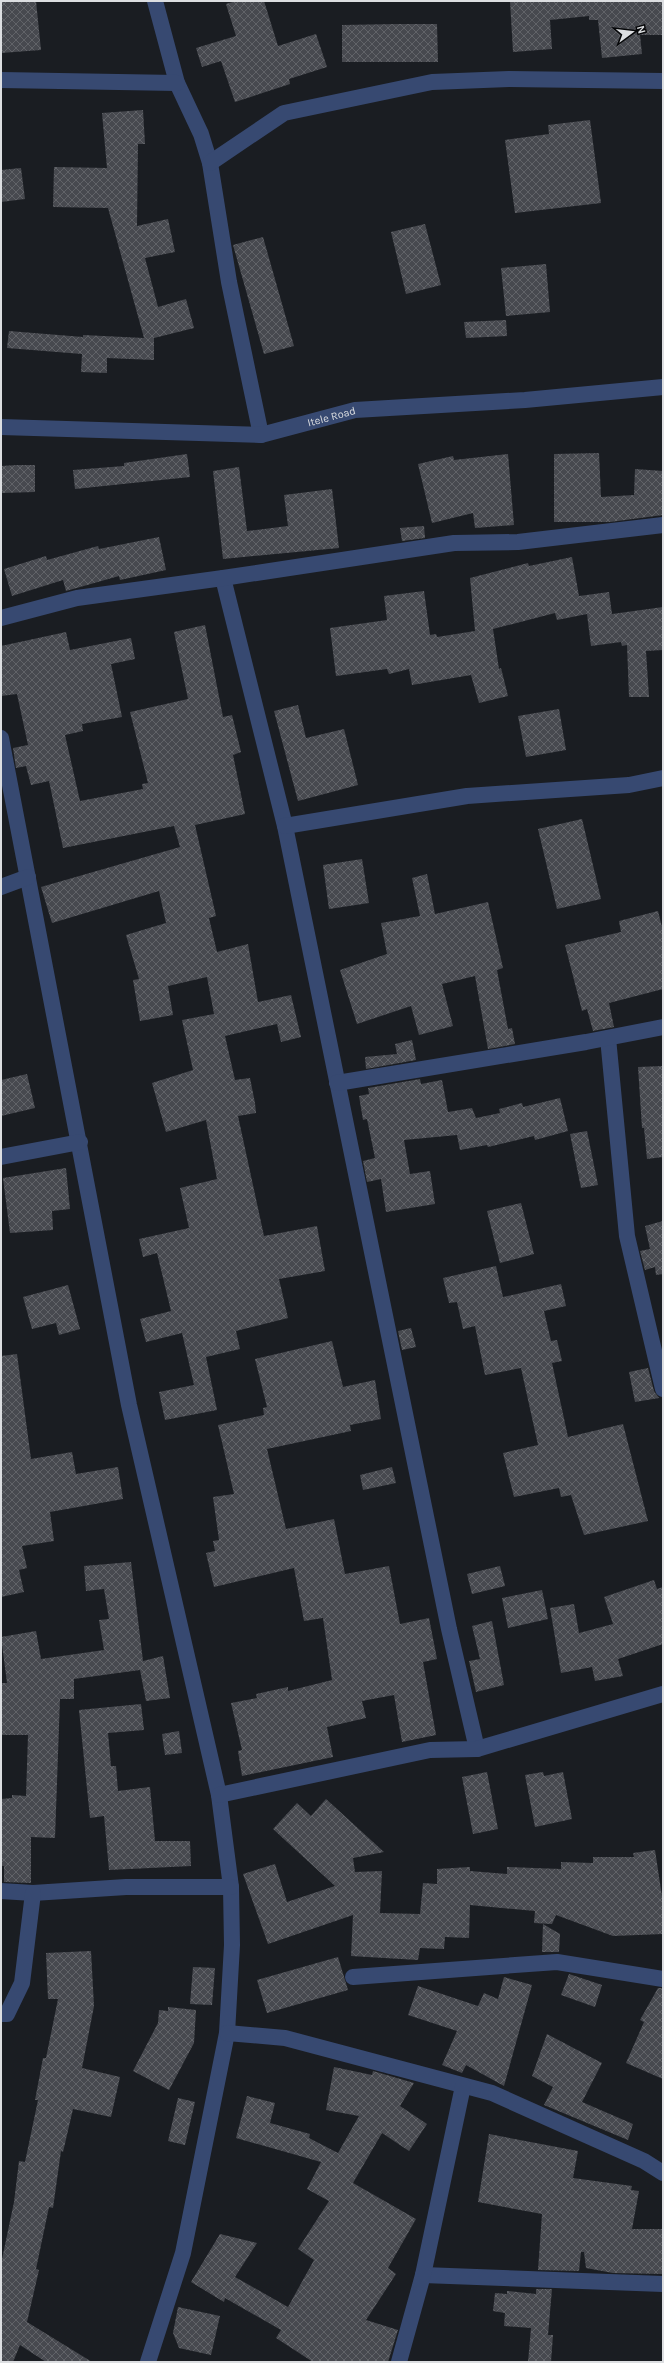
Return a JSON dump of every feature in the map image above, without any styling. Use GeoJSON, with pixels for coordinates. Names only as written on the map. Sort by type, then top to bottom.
{"type":"FeatureCollection","features":[{"type":"Feature","properties":{"kind":"street"},"geometry":{"type":"LineString","coordinates":[[155,1],[177,83],[201,134],[210,163],[229,282],[261,436]]}},
{"type":"Feature","properties":{"kind":"street"},"geometry":{"type":"LineString","coordinates":[[210,163],[284,113],[432,82],[509,79],[663,81]]}},
{"type":"Feature","properties":{"kind":"street"},"geometry":{"type":"LineString","coordinates":[[1,80],[177,83]]}},
{"type":"Feature","properties":{"kind":"street","name":"Itele Road"},"geometry":{"type":"LineString","coordinates":[[1,427],[261,436],[355,410],[526,400],[663,387]]}},
{"type":"Feature","properties":{"kind":"street"},"geometry":{"type":"LineString","coordinates":[[1,618],[77,598],[223,578],[454,542],[518,542],[663,525]]}},
{"type":"Feature","properties":{"kind":"street"},"geometry":{"type":"LineString","coordinates":[[223,578],[285,826],[449,1629],[477,1748]]}},
{"type":"Feature","properties":{"kind":"street"},"geometry":{"type":"LineString","coordinates":[[1,738],[80,1142],[129,1405],[219,1795],[231,1887],[232,1945],[227,2033],[183,2253],[148,2362]]}},
{"type":"Feature","properties":{"kind":"street"},"geometry":{"type":"LineString","coordinates":[[285,826],[467,796],[629,786],[663,778]]}},
{"type":"Feature","properties":{"kind":"street"},"geometry":{"type":"LineString","coordinates":[[1,887],[28,877]]}},
{"type":"Feature","properties":{"kind":"street"},"geometry":{"type":"LineString","coordinates":[[337,1083],[608,1038],[663,1027]]}},
{"type":"Feature","properties":{"kind":"street"},"geometry":{"type":"LineString","coordinates":[[608,1038],[627,1236],[663,1389]]}},
{"type":"Feature","properties":{"kind":"street"},"geometry":{"type":"LineString","coordinates":[[1,1157],[80,1142]]}},
{"type":"Feature","properties":{"kind":"street"},"geometry":{"type":"LineString","coordinates":[[219,1795],[430,1750],[477,1748],[663,1694]]}},
{"type":"Feature","properties":{"kind":"street"},"geometry":{"type":"LineString","coordinates":[[1,1891],[33,1894],[126,1887],[231,1887]]}},
{"type":"Feature","properties":{"kind":"street"},"geometry":{"type":"LineString","coordinates":[[1,2014],[7,2014],[22,1983],[33,1894]]}},
{"type":"Feature","properties":{"kind":"street"},"geometry":{"type":"LineString","coordinates":[[353,1977],[556,1962],[663,1979]]}},
{"type":"Feature","properties":{"kind":"street"},"geometry":{"type":"LineString","coordinates":[[227,2033],[285,2038],[492,2093],[644,2160],[663,2173]]}},
{"type":"Feature","properties":{"kind":"street"},"geometry":{"type":"LineString","coordinates":[[399,2362],[423,2275],[462,2086]]}},
{"type":"Feature","properties":{"kind":"street"},"geometry":{"type":"LineString","coordinates":[[423,2275],[663,2284]]}},
{"type":"Feature","properties":{"kind":"building"},"geometry":{"type":"Polygon","coordinates":[[[1,1],[36,1],[41,50],[1,53],[1,1]]]}},
{"type":"Feature","properties":{"kind":"building"},"geometry":{"type":"Polygon","coordinates":[[[236,1],[264,1],[278,46],[316,34],[327,67],[289,79],[290,84],[235,102],[221,61],[202,67],[196,48],[236,36],[226,4],[236,1]]]}},
{"type":"Feature","properties":{"kind":"building"},"geometry":{"type":"Polygon","coordinates":[[[510,1],[663,1],[663,35],[640,35],[642,54],[602,58],[598,20],[589,20],[589,16],[550,20],[552,49],[513,52],[510,1]]]}},
{"type":"Feature","properties":{"kind":"building"},"geometry":{"type":"Polygon","coordinates":[[[437,24],[438,62],[342,62],[342,25],[437,24]]]}},
{"type":"Feature","properties":{"kind":"building"},"geometry":{"type":"Polygon","coordinates":[[[143,110],[145,144],[138,144],[137,226],[168,219],[175,252],[145,258],[158,307],[186,299],[194,328],[154,338],[154,360],[107,358],[107,373],[81,372],[82,354],[7,348],[9,331],[83,337],[83,335],[144,338],[108,208],[53,207],[54,167],[107,168],[102,113],[143,110]]]}},
{"type":"Feature","properties":{"kind":"building"},"geometry":{"type":"Polygon","coordinates":[[[590,120],[601,203],[515,213],[505,140],[549,134],[548,125],[590,120]]]}},
{"type":"Feature","properties":{"kind":"building"},"geometry":{"type":"Polygon","coordinates":[[[21,168],[25,199],[1,202],[1,170],[21,168]]]}},
{"type":"Feature","properties":{"kind":"building"},"geometry":{"type":"Polygon","coordinates":[[[425,224],[441,285],[406,294],[391,232],[425,224]]]}},
{"type":"Feature","properties":{"kind":"building"},"geometry":{"type":"Polygon","coordinates":[[[263,237],[294,346],[264,354],[233,245],[263,237]]]}},
{"type":"Feature","properties":{"kind":"building"},"geometry":{"type":"Polygon","coordinates":[[[546,264],[550,312],[506,316],[501,268],[546,264]]]}},
{"type":"Feature","properties":{"kind":"building"},"geometry":{"type":"Polygon","coordinates":[[[506,320],[507,336],[466,338],[464,322],[506,320]]]}},
{"type":"Feature","properties":{"kind":"building"},"geometry":{"type":"Polygon","coordinates":[[[599,453],[601,497],[634,495],[635,469],[663,471],[663,515],[610,522],[554,522],[554,454],[599,453]]]}},
{"type":"Feature","properties":{"kind":"building"},"geometry":{"type":"Polygon","coordinates":[[[187,454],[190,477],[75,489],[73,470],[124,466],[124,463],[187,454]]]}},
{"type":"Feature","properties":{"kind":"building"},"geometry":{"type":"Polygon","coordinates":[[[508,454],[514,525],[475,528],[473,513],[432,523],[418,464],[453,456],[454,460],[508,454]]]}},
{"type":"Feature","properties":{"kind":"building"},"geometry":{"type":"Polygon","coordinates":[[[35,465],[35,492],[1,493],[1,466],[35,465]]]}},
{"type":"Feature","properties":{"kind":"building"},"geometry":{"type":"Polygon","coordinates":[[[239,467],[247,531],[288,526],[284,495],[332,489],[339,548],[223,559],[213,471],[239,467]]]}},
{"type":"Feature","properties":{"kind":"building"},"geometry":{"type":"Polygon","coordinates":[[[424,526],[425,538],[402,541],[400,528],[424,526]]]}},
{"type":"Feature","properties":{"kind":"building"},"geometry":{"type":"Polygon","coordinates":[[[159,537],[166,570],[120,580],[119,576],[66,591],[63,580],[12,596],[4,569],[46,556],[47,560],[98,546],[99,549],[159,537]]]}},
{"type":"Feature","properties":{"kind":"building"},"geometry":{"type":"Polygon","coordinates":[[[572,557],[579,596],[609,592],[612,614],[663,607],[663,650],[646,651],[649,697],[629,697],[627,645],[622,646],[621,642],[591,646],[587,614],[557,620],[555,613],[493,629],[499,669],[501,668],[508,696],[479,703],[471,675],[412,685],[409,669],[389,674],[387,669],[336,676],[330,628],[387,620],[384,596],[424,591],[430,635],[436,634],[437,637],[475,631],[470,578],[528,563],[529,566],[572,557]]]}},
{"type":"Feature","properties":{"kind":"building"},"geometry":{"type":"Polygon","coordinates":[[[205,625],[223,717],[232,715],[241,752],[233,755],[245,814],[195,825],[216,916],[209,918],[217,952],[248,944],[258,1002],[291,995],[301,1037],[281,1042],[277,1024],[225,1036],[235,1080],[250,1078],[255,1103],[256,1113],[238,1116],[264,1236],[317,1226],[325,1271],[279,1279],[288,1318],[236,1331],[240,1349],[206,1357],[217,1410],[165,1420],[159,1392],[194,1385],[182,1333],[146,1342],[140,1319],[171,1311],[157,1253],[143,1257],[139,1239],[189,1228],[180,1188],[217,1179],[206,1120],[166,1132],[152,1083],[193,1070],[182,1020],[214,1014],[207,977],[168,986],[173,1015],[140,1021],[133,980],[139,979],[126,935],[166,923],[159,891],[52,923],[41,887],[180,847],[174,826],[63,848],[49,781],[31,785],[26,766],[16,768],[13,748],[28,745],[17,694],[1,696],[1,646],[66,632],[70,650],[131,638],[135,659],[111,664],[122,717],[82,724],[83,731],[65,735],[80,801],[143,789],[142,784],[148,783],[130,712],[188,699],[174,632],[205,625]]]}},
{"type":"Feature","properties":{"kind":"building"},"geometry":{"type":"Polygon","coordinates":[[[298,705],[306,738],[344,729],[358,785],[298,801],[274,711],[298,705]]]}},
{"type":"Feature","properties":{"kind":"building"},"geometry":{"type":"Polygon","coordinates":[[[559,709],[566,750],[526,757],[518,716],[559,709]]]}},
{"type":"Feature","properties":{"kind":"building"},"geometry":{"type":"Polygon","coordinates":[[[582,819],[601,899],[557,909],[538,829],[582,819]]]}},
{"type":"Feature","properties":{"kind":"building"},"geometry":{"type":"Polygon","coordinates":[[[362,859],[369,903],[329,909],[323,865],[362,859]]]}},
{"type":"Feature","properties":{"kind":"building"},"geometry":{"type":"Polygon","coordinates":[[[427,874],[435,914],[488,902],[503,968],[497,970],[508,1029],[512,1028],[515,1044],[488,1049],[475,976],[442,984],[453,1026],[419,1035],[411,1006],[357,1024],[340,970],[387,954],[381,923],[420,916],[412,878],[427,874]]]}},
{"type":"Feature","properties":{"kind":"building"},"geometry":{"type":"Polygon","coordinates":[[[658,911],[663,931],[663,989],[609,1003],[614,1027],[593,1031],[587,1009],[582,1011],[565,945],[621,932],[619,921],[658,911]]]}},
{"type":"Feature","properties":{"kind":"building"},"geometry":{"type":"Polygon","coordinates":[[[412,1040],[416,1060],[366,1069],[365,1057],[397,1054],[395,1044],[412,1040]]]}},
{"type":"Feature","properties":{"kind":"building"},"geometry":{"type":"Polygon","coordinates":[[[663,1066],[663,1157],[647,1159],[644,1128],[642,1128],[638,1067],[663,1066]]]}},
{"type":"Feature","properties":{"kind":"building"},"geometry":{"type":"Polygon","coordinates":[[[27,1074],[35,1108],[1,1116],[1,1080],[27,1074]]]}},
{"type":"Feature","properties":{"kind":"building"},"geometry":{"type":"Polygon","coordinates":[[[420,1079],[421,1084],[442,1080],[448,1112],[472,1108],[476,1118],[500,1113],[499,1109],[522,1103],[523,1107],[560,1098],[568,1131],[535,1140],[534,1136],[488,1147],[487,1145],[460,1150],[457,1135],[404,1140],[410,1174],[430,1171],[435,1204],[386,1212],[381,1179],[367,1182],[363,1161],[375,1158],[367,1119],[363,1120],[359,1096],[369,1094],[368,1088],[420,1079]]]}},
{"type":"Feature","properties":{"kind":"building"},"geometry":{"type":"Polygon","coordinates":[[[587,1131],[598,1185],[581,1188],[570,1134],[587,1131]]]}},
{"type":"Feature","properties":{"kind":"building"},"geometry":{"type":"Polygon","coordinates":[[[66,1168],[70,1209],[52,1211],[53,1230],[10,1233],[3,1178],[66,1168]]]}},
{"type":"Feature","properties":{"kind":"building"},"geometry":{"type":"Polygon","coordinates":[[[521,1203],[534,1254],[500,1263],[487,1211],[521,1203]]]}},
{"type":"Feature","properties":{"kind":"building"},"geometry":{"type":"Polygon","coordinates":[[[663,1221],[663,1274],[656,1275],[655,1267],[645,1270],[640,1251],[650,1249],[645,1226],[663,1221]]]}},
{"type":"Feature","properties":{"kind":"building"},"geometry":{"type":"Polygon","coordinates":[[[496,1266],[503,1297],[561,1284],[566,1306],[544,1311],[551,1341],[557,1340],[562,1361],[552,1363],[568,1437],[623,1424],[648,1521],[584,1535],[571,1495],[561,1497],[559,1488],[514,1497],[503,1453],[538,1445],[521,1368],[485,1375],[475,1326],[463,1329],[457,1302],[449,1303],[443,1278],[496,1266]]]}},
{"type":"Feature","properties":{"kind":"building"},"geometry":{"type":"Polygon","coordinates":[[[68,1285],[80,1329],[59,1335],[56,1323],[32,1329],[23,1297],[68,1285]]]}},
{"type":"Feature","properties":{"kind":"building"},"geometry":{"type":"Polygon","coordinates":[[[411,1328],[416,1347],[402,1350],[398,1331],[411,1328]]]}},
{"type":"Feature","properties":{"kind":"building"},"geometry":{"type":"Polygon","coordinates":[[[332,1341],[343,1387],[375,1380],[381,1419],[350,1425],[351,1431],[267,1449],[286,1529],[334,1519],[345,1574],[389,1566],[400,1624],[429,1618],[437,1659],[423,1662],[436,1735],[402,1742],[394,1695],[362,1701],[366,1718],[327,1727],[333,1757],[242,1776],[238,1751],[242,1750],[231,1703],[257,1698],[256,1694],[288,1687],[288,1691],[332,1680],[323,1618],[304,1621],[294,1568],[214,1587],[206,1553],[215,1551],[213,1541],[219,1540],[213,1497],[234,1494],[218,1425],[264,1415],[263,1408],[267,1407],[255,1359],[332,1341]]]}},
{"type":"Feature","properties":{"kind":"building"},"geometry":{"type":"Polygon","coordinates":[[[17,1354],[31,1459],[72,1452],[76,1474],[118,1467],[123,1499],[50,1512],[54,1541],[22,1546],[27,1568],[19,1570],[24,1592],[1,1597],[1,1356],[17,1354]]]}},
{"type":"Feature","properties":{"kind":"building"},"geometry":{"type":"Polygon","coordinates":[[[648,1368],[654,1391],[659,1398],[635,1402],[629,1372],[648,1368]]]}},
{"type":"Feature","properties":{"kind":"building"},"geometry":{"type":"Polygon","coordinates":[[[392,1467],[396,1483],[363,1490],[360,1475],[392,1467]]]}},
{"type":"Feature","properties":{"kind":"building"},"geometry":{"type":"Polygon","coordinates":[[[131,1562],[143,1661],[163,1656],[170,1698],[146,1701],[140,1670],[74,1679],[74,1699],[60,1699],[55,1838],[31,1837],[31,1883],[4,1882],[4,1866],[1,1866],[1,1799],[12,1798],[12,1795],[26,1796],[28,1735],[1,1735],[1,1683],[7,1683],[1,1637],[36,1631],[41,1659],[104,1650],[99,1620],[109,1619],[104,1589],[86,1591],[84,1566],[131,1562]]]}},
{"type":"Feature","properties":{"kind":"building"},"geometry":{"type":"Polygon","coordinates":[[[500,1566],[505,1586],[472,1594],[467,1574],[500,1566]]]}},
{"type":"Feature","properties":{"kind":"building"},"geometry":{"type":"Polygon","coordinates":[[[654,1580],[657,1589],[663,1587],[663,1644],[618,1659],[623,1676],[595,1681],[592,1667],[561,1673],[550,1608],[574,1604],[579,1633],[613,1624],[604,1597],[654,1580]]]}},
{"type":"Feature","properties":{"kind":"building"},"geometry":{"type":"Polygon","coordinates":[[[542,1590],[548,1619],[508,1628],[502,1598],[542,1590]]]}},
{"type":"Feature","properties":{"kind":"building"},"geometry":{"type":"Polygon","coordinates":[[[492,1621],[504,1685],[476,1692],[469,1661],[480,1659],[472,1626],[492,1621]]]}},
{"type":"Feature","properties":{"kind":"building"},"geometry":{"type":"Polygon","coordinates":[[[141,1704],[144,1730],[108,1733],[111,1766],[116,1766],[118,1791],[150,1787],[155,1841],[190,1841],[191,1866],[109,1870],[104,1816],[90,1818],[79,1710],[141,1704]]]}},
{"type":"Feature","properties":{"kind":"building"},"geometry":{"type":"Polygon","coordinates":[[[179,1731],[182,1753],[165,1755],[162,1734],[179,1731]]]}},
{"type":"Feature","properties":{"kind":"building"},"geometry":{"type":"Polygon","coordinates":[[[487,1772],[498,1829],[473,1834],[462,1777],[487,1772]]]}},
{"type":"Feature","properties":{"kind":"building"},"geometry":{"type":"Polygon","coordinates":[[[543,1772],[544,1776],[563,1772],[572,1819],[535,1827],[525,1775],[543,1772]]]}},
{"type":"Feature","properties":{"kind":"building"},"geometry":{"type":"Polygon","coordinates":[[[326,1799],[384,1852],[353,1858],[355,1872],[382,1871],[380,1913],[420,1914],[423,1883],[437,1884],[437,1869],[470,1867],[470,1871],[507,1874],[507,1867],[561,1869],[561,1862],[593,1863],[593,1857],[634,1857],[633,1853],[655,1850],[663,1903],[663,1934],[613,1936],[556,1915],[552,1924],[534,1923],[535,1911],[470,1905],[469,1938],[445,1937],[444,1949],[420,1948],[418,1960],[351,1956],[353,1915],[268,1944],[243,1874],[275,1864],[287,1902],[335,1886],[273,1829],[297,1803],[311,1816],[326,1799]]]}},
{"type":"Feature","properties":{"kind":"building"},"geometry":{"type":"Polygon","coordinates":[[[543,1924],[560,1934],[559,1952],[542,1952],[543,1924]]]}},
{"type":"Feature","properties":{"kind":"building"},"geometry":{"type":"Polygon","coordinates":[[[91,1951],[94,2006],[82,2068],[120,2077],[111,2117],[73,2109],[63,2152],[61,2151],[53,2208],[49,2207],[36,2269],[39,2270],[27,2322],[92,2362],[46,2362],[20,2345],[13,2362],[1,2362],[1,2264],[14,2202],[19,2161],[25,2162],[38,2100],[35,2100],[43,2058],[46,2058],[58,1999],[48,1999],[46,1953],[91,1951]]]}},
{"type":"Feature","properties":{"kind":"building"},"geometry":{"type":"Polygon","coordinates":[[[338,1957],[348,1990],[267,2013],[257,1980],[338,1957]]]}},
{"type":"Feature","properties":{"kind":"building"},"geometry":{"type":"Polygon","coordinates":[[[193,1967],[215,1968],[212,2005],[190,2004],[193,1967]]]}},
{"type":"Feature","properties":{"kind":"building"},"geometry":{"type":"Polygon","coordinates":[[[569,1974],[602,1985],[595,2007],[561,1995],[569,1974]]]}},
{"type":"Feature","properties":{"kind":"building"},"geometry":{"type":"Polygon","coordinates":[[[504,1977],[532,1985],[504,2086],[466,2065],[462,2073],[442,2065],[457,2031],[408,2015],[418,1986],[478,2006],[484,1993],[498,1999],[504,1977]]]}},
{"type":"Feature","properties":{"kind":"building"},"geometry":{"type":"Polygon","coordinates":[[[658,1988],[663,1988],[663,2079],[626,2063],[644,2022],[640,2020],[658,1988]]]}},
{"type":"Feature","properties":{"kind":"building"},"geometry":{"type":"Polygon","coordinates":[[[168,2007],[196,2010],[194,2043],[169,2090],[133,2071],[158,2023],[159,2010],[168,2011],[168,2007]]]}},
{"type":"Feature","properties":{"kind":"building"},"geometry":{"type":"Polygon","coordinates":[[[547,2034],[602,2063],[582,2102],[633,2124],[628,2140],[544,2105],[553,2087],[532,2076],[547,2034]]]}},
{"type":"Feature","properties":{"kind":"building"},"geometry":{"type":"Polygon","coordinates":[[[334,2067],[372,2075],[373,2071],[414,2083],[400,2106],[427,2124],[409,2151],[382,2133],[353,2183],[416,2219],[388,2268],[396,2274],[366,2320],[398,2330],[388,2362],[313,2362],[276,2338],[281,2330],[225,2298],[224,2302],[191,2282],[220,2234],[257,2243],[235,2277],[288,2307],[314,2260],[298,2249],[329,2201],[307,2189],[321,2162],[236,2138],[247,2096],[275,2103],[270,2123],[310,2134],[309,2138],[338,2153],[359,2116],[326,2110],[334,2067]]]}},
{"type":"Feature","properties":{"kind":"building"},"geometry":{"type":"Polygon","coordinates":[[[178,2098],[195,2102],[185,2145],[168,2141],[178,2098]]]}},
{"type":"Feature","properties":{"kind":"building"},"geometry":{"type":"Polygon","coordinates":[[[489,2134],[578,2151],[573,2178],[632,2186],[631,2190],[639,2191],[632,2229],[663,2229],[663,2274],[613,2273],[586,2268],[584,2252],[581,2252],[579,2271],[538,2270],[542,2214],[478,2202],[489,2134]]]}},
{"type":"Feature","properties":{"kind":"building"},"geometry":{"type":"Polygon","coordinates":[[[536,2289],[552,2289],[548,2335],[553,2335],[551,2362],[528,2362],[531,2328],[504,2326],[505,2313],[493,2311],[495,2293],[507,2294],[507,2291],[536,2294],[536,2289]]]}},
{"type":"Feature","properties":{"kind":"building"},"geometry":{"type":"Polygon","coordinates":[[[178,2307],[220,2316],[211,2355],[179,2348],[173,2333],[178,2307]]]}}]}
